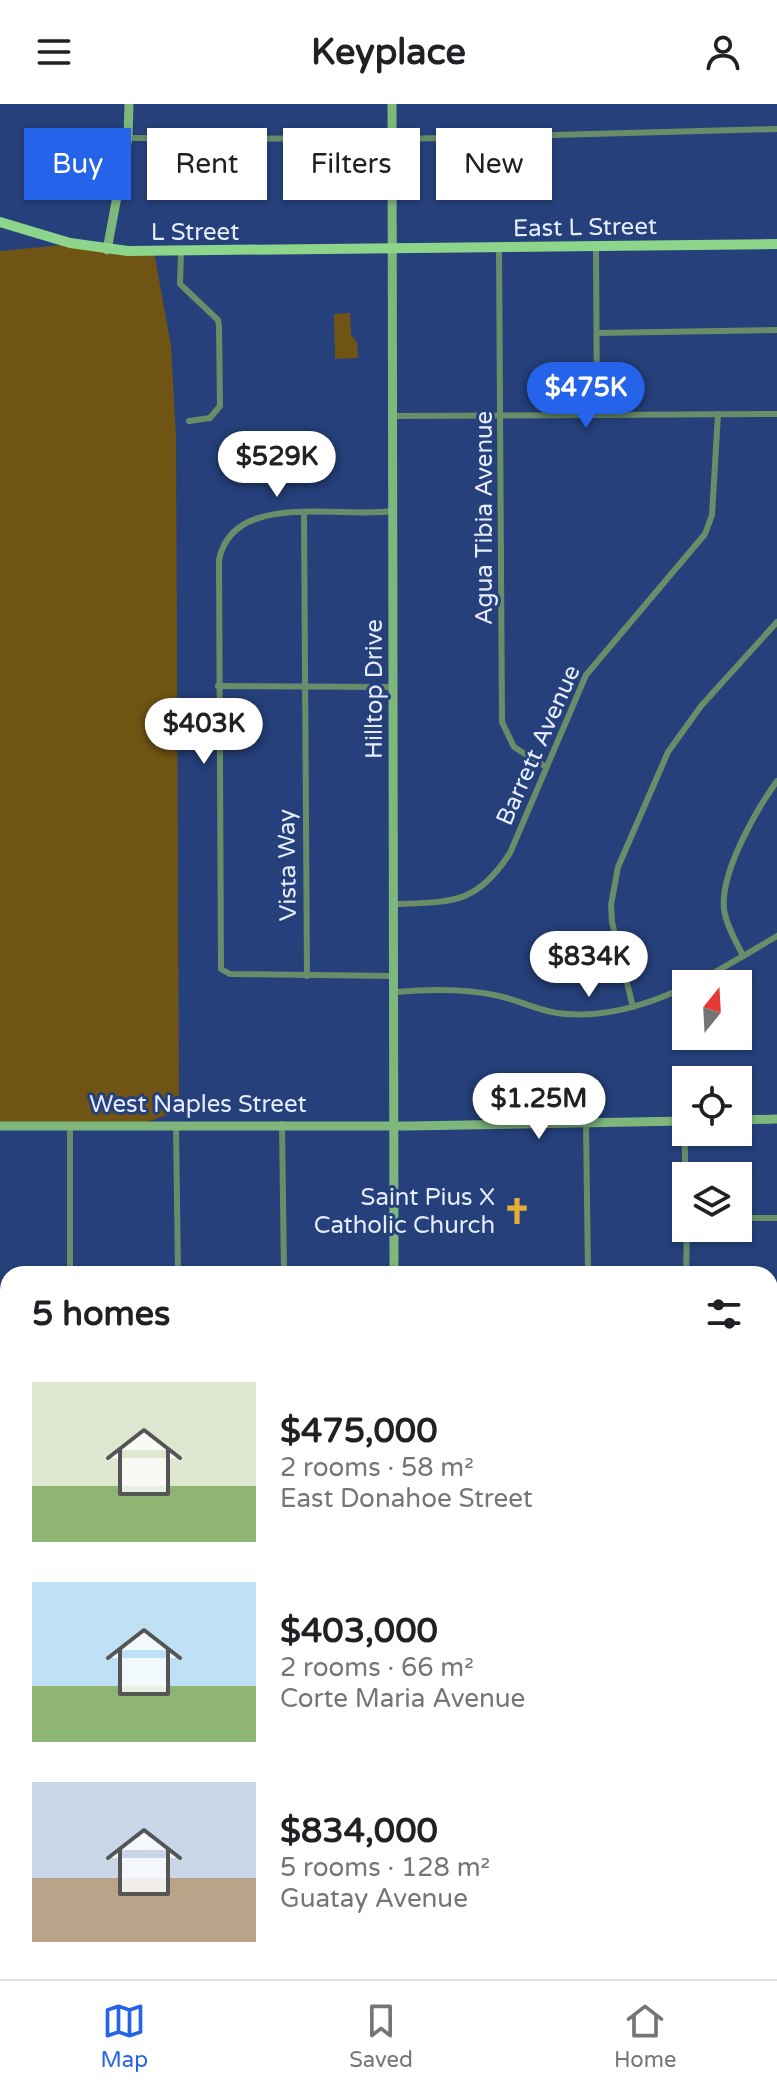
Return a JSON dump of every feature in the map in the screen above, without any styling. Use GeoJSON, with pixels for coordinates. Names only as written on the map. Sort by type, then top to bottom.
{"type":"FeatureCollection","features":[{"type":"Feature","properties":{"kind":"main road"},"geometry":{"type":"LineString","coordinates":[[128,128],[129,104]]}},
{"type":"Feature","properties":{"kind":"main road","name":"Hilltop Drive"},"geometry":{"type":"LineString","coordinates":[[392,104],[392,128]]}},
{"type":"Feature","properties":{"kind":"main road"},"geometry":{"type":"LineString","coordinates":[[107,250],[116,200]]}},
{"type":"Feature","properties":{"kind":"main road","name":"Hilltop Drive"},"geometry":{"type":"LineString","coordinates":[[393,200],[396,904],[394,1266]]}},
{"type":"Feature","properties":{"kind":"main road","name":"L Street"},"geometry":{"type":"LineString","coordinates":[[0,222],[70,243],[107,250],[393,249]]}},
{"type":"Feature","properties":{"kind":"main road","name":"East L Street"},"geometry":{"type":"LineString","coordinates":[[393,249],[777,244]]}},
{"type":"Feature","properties":{"kind":"main road"},"geometry":{"type":"LineString","coordinates":[[752,1120],[777,1119]]}},
{"type":"Feature","properties":{"kind":"main road","name":"West Naples Street"},"geometry":{"type":"LineString","coordinates":[[0,1126],[672,1121]]}},
{"type":"Feature","properties":{"kind":"street"},"geometry":{"type":"LineString","coordinates":[[420,137],[777,129]]}},
{"type":"Feature","properties":{"kind":"street"},"geometry":{"type":"LineString","coordinates":[[131,138],[283,138]]}},
{"type":"Feature","properties":{"kind":"street"},"geometry":{"type":"LineString","coordinates":[[596,247],[597,414]]}},
{"type":"Feature","properties":{"kind":"street","name":"Agua Tibia Avenue"},"geometry":{"type":"LineString","coordinates":[[499,248],[502,722],[514,747],[546,767]]}},
{"type":"Feature","properties":{"kind":"street"},"geometry":{"type":"LineString","coordinates":[[181,252],[180,284],[218,320],[219,326],[218,412],[210,418],[189,421]]}},
{"type":"Feature","properties":{"kind":"street"},"geometry":{"type":"LineString","coordinates":[[597,333],[777,330]]}},
{"type":"Feature","properties":{"kind":"street","name":"Barrett Avenue"},"geometry":{"type":"LineString","coordinates":[[396,904],[464,898],[494,878],[510,853],[586,675],[705,534],[712,515],[718,414]]}},
{"type":"Feature","properties":{"kind":"street"},"geometry":{"type":"LineString","coordinates":[[395,416],[777,414]]}},
{"type":"Feature","properties":{"kind":"street"},"geometry":{"type":"LineString","coordinates":[[393,511],[261,515],[240,525],[222,547],[218,570],[218,686],[221,969],[230,974],[394,976]]}},
{"type":"Feature","properties":{"kind":"street","name":"Vista Way"},"geometry":{"type":"LineString","coordinates":[[304,514],[307,976]]}},
{"type":"Feature","properties":{"kind":"street"},"geometry":{"type":"LineString","coordinates":[[633,1007],[612,922],[618,867],[668,752],[701,706],[777,622]]}},
{"type":"Feature","properties":{"kind":"street"},"geometry":{"type":"LineString","coordinates":[[218,686],[394,687]]}},
{"type":"Feature","properties":{"kind":"street"},"geometry":{"type":"LineString","coordinates":[[743,956],[726,917],[727,878],[759,808],[777,781]]}},
{"type":"Feature","properties":{"kind":"street"},"geometry":{"type":"LineString","coordinates":[[396,992],[453,990],[495,995],[555,1013],[577,1014],[633,1007],[743,956],[777,936]]}},
{"type":"Feature","properties":{"kind":"street"},"geometry":{"type":"LineString","coordinates":[[586,1123],[588,1266]]}},
{"type":"Feature","properties":{"kind":"street"},"geometry":{"type":"LineString","coordinates":[[282,1124],[284,1266]]}},
{"type":"Feature","properties":{"kind":"street"},"geometry":{"type":"LineString","coordinates":[[70,1125],[70,1266]]}},
{"type":"Feature","properties":{"kind":"street"},"geometry":{"type":"LineString","coordinates":[[176,1125],[178,1266]]}},
{"type":"Feature","properties":{"kind":"street"},"geometry":{"type":"LineString","coordinates":[[752,1218],[777,1218]]}},
{"type":"Feature","properties":{"kind":"street"},"geometry":{"type":"LineString","coordinates":[[686,1266],[687,1242]]}},
{"type":"Feature","properties":{"kind":"shaded area"},"geometry":{"type":"Polygon","coordinates":[[[73,244],[154,252],[171,346],[176,436],[179,1111],[131,1127],[0,1127],[0,251],[73,244]]]}},
{"type":"Feature","properties":{"kind":"shaded area"},"geometry":{"type":"Polygon","coordinates":[[[350,313],[351,335],[357,342],[358,358],[335,359],[334,314],[350,313]]]}},
{"type":"Feature","properties":{"kind":"place","name":"Saint Pius X Catholic Church"},"geometry":{"type":"Point","coordinates":[517,1211]}}]}
